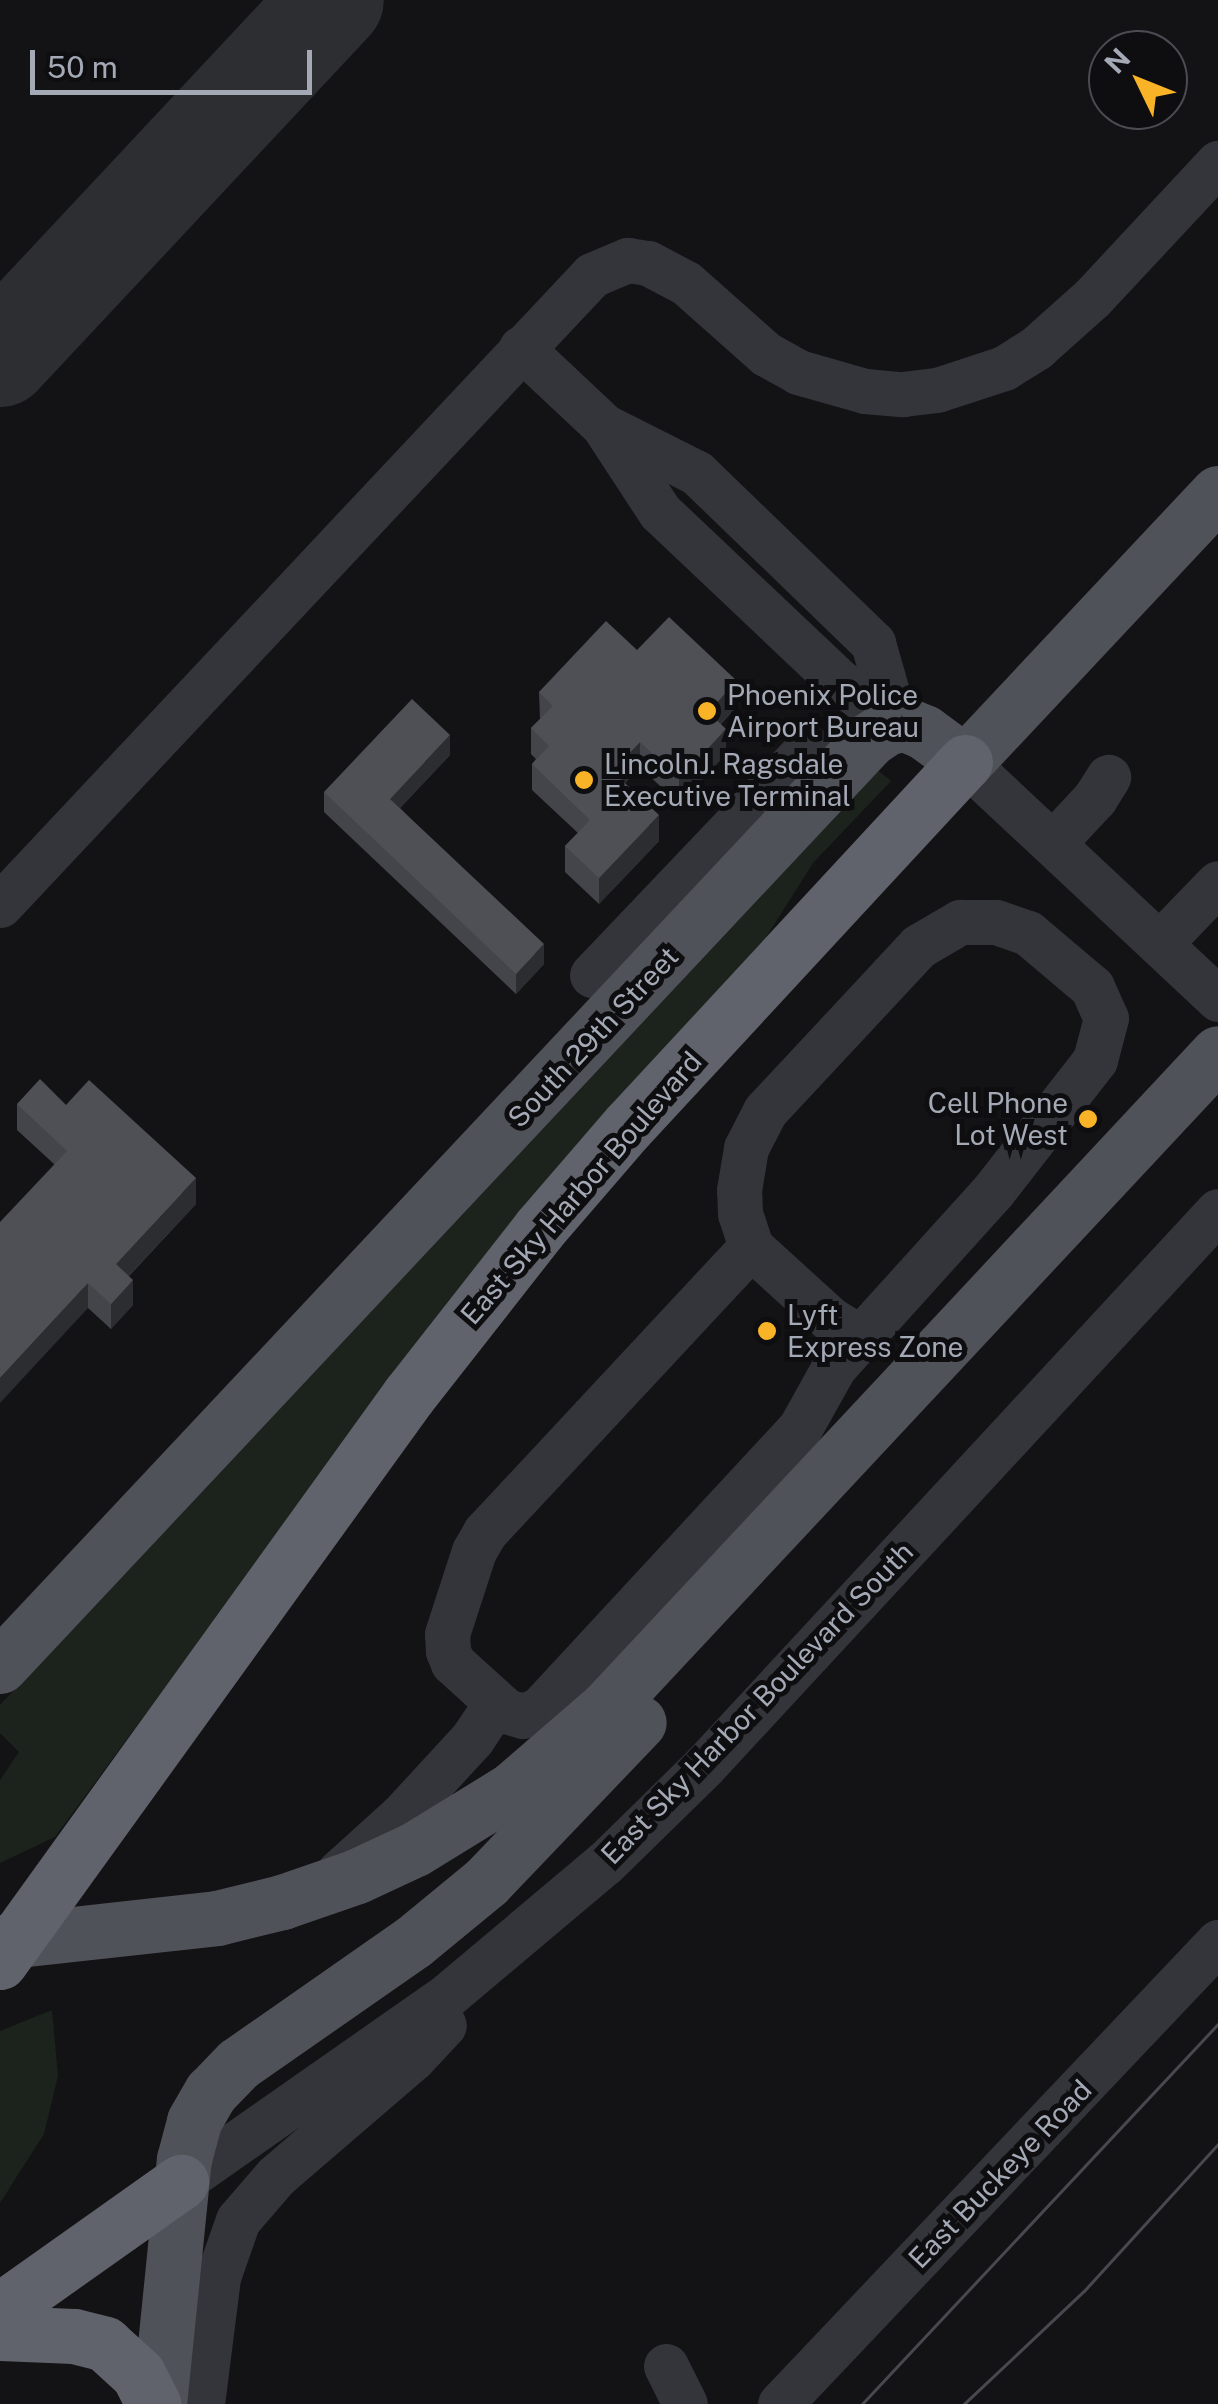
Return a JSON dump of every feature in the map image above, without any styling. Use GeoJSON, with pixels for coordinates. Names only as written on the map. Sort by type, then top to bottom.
{"type":"FeatureCollection","features":[{"type":"Feature","properties":{"kind":"highway","name":"East Sky Harbor Boulevard"},"geometry":{"type":"LineString","coordinates":[[0,1962],[409,1395],[539,1229],[628,1126],[965,762]]}},
{"type":"Feature","properties":{"kind":"highway","name":"East Sky Harbor Boulevard South"},"geometry":{"type":"LineString","coordinates":[[0,2310],[181,2182]]}},
{"type":"Feature","properties":{"kind":"highway"},"geometry":{"type":"LineString","coordinates":[[0,2334],[74,2336],[106,2344],[138,2374],[156,2404]]}},
{"type":"Feature","properties":{"kind":"main road","name":"East Sky Harbor Boulevard"},"geometry":{"type":"LineString","coordinates":[[965,762],[1218,494]]}},
{"type":"Feature","properties":{"kind":"main road","name":"South 29th Street"},"geometry":{"type":"LineString","coordinates":[[0,1666],[608,989],[880,731],[896,724]]}},
{"type":"Feature","properties":{"kind":"main road"},"geometry":{"type":"LineString","coordinates":[[896,724],[915,727],[965,762]]}},
{"type":"Feature","properties":{"kind":"main road"},"geometry":{"type":"LineString","coordinates":[[0,1942],[217,1918],[318,1891],[430,1841],[541,1767],[606,1708],[1218,1053]]}},
{"type":"Feature","properties":{"kind":"main road"},"geometry":{"type":"LineString","coordinates":[[156,2404],[181,2182],[194,2121],[223,2078],[413,1942],[518,1851],[676,1682],[816,1484]]}},
{"type":"Feature","properties":{"kind":"street"},"geometry":{"type":"LineString","coordinates":[[0,905],[592,275],[628,260],[667,271],[766,354],[798,372],[865,391],[902,394],[971,382],[1004,368],[1068,322],[1218,163]]}},
{"type":"Feature","properties":{"kind":"street"},"geometry":{"type":"LineString","coordinates":[[521,348],[603,426],[697,473],[873,643],[896,724]]}},
{"type":"Feature","properties":{"kind":"street"},"geometry":{"type":"LineString","coordinates":[[965,762],[1218,999]]}},
{"type":"Feature","properties":{"kind":"street"},"geometry":{"type":"LineString","coordinates":[[1054,842],[1096,798],[1108,777]]}},
{"type":"Feature","properties":{"kind":"street"},"geometry":{"type":"LineString","coordinates":[[1160,944],[1218,883]]}},
{"type":"Feature","properties":{"kind":"street"},"geometry":{"type":"LineString","coordinates":[[750,1248],[485,1532],[474,1551],[447,1634],[448,1651],[454,1664],[496,1703],[523,1716],[540,1709],[800,1428],[834,1367],[993,1190],[1095,1060],[1106,1032],[1104,1007],[1092,987],[1054,951],[1028,933],[979,920],[960,922],[919,946],[786,1086],[754,1128],[739,1190],[750,1248],[830,1319],[860,1337]]}},
{"type":"Feature","properties":{"kind":"street","name":"East Sky Harbor Boulevard South"},"geometry":{"type":"LineString","coordinates":[[181,2182],[400,2030],[556,1907],[704,1766],[1218,1211]]}},
{"type":"Feature","properties":{"kind":"street"},"geometry":{"type":"LineString","coordinates":[[318,1891],[402,1816],[472,1739],[496,1703]]}},
{"type":"Feature","properties":{"kind":"street"},"geometry":{"type":"LineString","coordinates":[[202,2404],[218,2276],[238,2220],[276,2176],[413,2058],[556,1907]]}},
{"type":"Feature","properties":{"kind":"street","name":"East Buckeye Road"},"geometry":{"type":"LineString","coordinates":[[780,2404],[1218,1942]]}},
{"type":"Feature","properties":{"kind":"shaded area"},"geometry":{"type":"Polygon","coordinates":[[[874,767],[891,781],[813,863],[758,950],[401,1366],[55,1837],[0,1863],[0,1780],[19,1752],[0,1733],[0,1705],[874,767]]]}},
{"type":"Feature","properties":{"kind":"shaded area"},"geometry":{"type":"Polygon","coordinates":[[[52,2010],[58,2076],[44,2134],[0,2203],[0,2031],[52,2010]]]}},
{"type":"Feature","properties":{"kind":"building","name":"LincolnJ. Ragsdale Executive Terminal"},"geometry":{"type":"Polygon","coordinates":[[[669,617],[737,681],[708,712],[726,729],[679,779],[640,742],[612,771],[659,815],[599,878],[565,846],[590,820],[532,764],[549,746],[531,728],[553,706],[539,692],[606,621],[637,650],[669,617]]]}},
{"type":"Feature","properties":{"kind":"building"},"geometry":{"type":"Polygon","coordinates":[[[412,699],[450,735],[390,799],[544,944],[516,974],[324,792],[412,699]]]}},
{"type":"Feature","properties":{"kind":"building"},"geometry":{"type":"Polygon","coordinates":[[[40,1079],[66,1105],[89,1080],[196,1178],[116,1264],[133,1280],[111,1304],[88,1283],[0,1378],[0,1222],[67,1151],[17,1104],[40,1079]]]}},
{"type":"Feature","properties":{"kind":"taxiway"},"geometry":{"type":"LineString","coordinates":[[0,356],[333,0]]}},
{"type":"Feature","properties":{"kind":"tram line"},"geometry":{"type":"LineString","coordinates":[[862,2404],[1218,2024]]}},
{"type":"Feature","properties":{"kind":"tram line"},"geometry":{"type":"LineString","coordinates":[[964,2404],[1084,2291],[1218,2144]]}},
{"type":"Feature","properties":{"kind":"place","name":"Phoenix Police Airport Bureau"},"geometry":{"type":"Point","coordinates":[707,711]}},
{"type":"Feature","properties":{"kind":"place","name":"LincolnJ. Ragsdale Executive Terminal"},"geometry":{"type":"Point","coordinates":[584,780]}},
{"type":"Feature","properties":{"kind":"place","name":"Cell Phone Lot West"},"geometry":{"type":"Point","coordinates":[1088,1119]}},
{"type":"Feature","properties":{"kind":"place","name":"Lyft Express Zone"},"geometry":{"type":"Point","coordinates":[767,1331]}}]}
